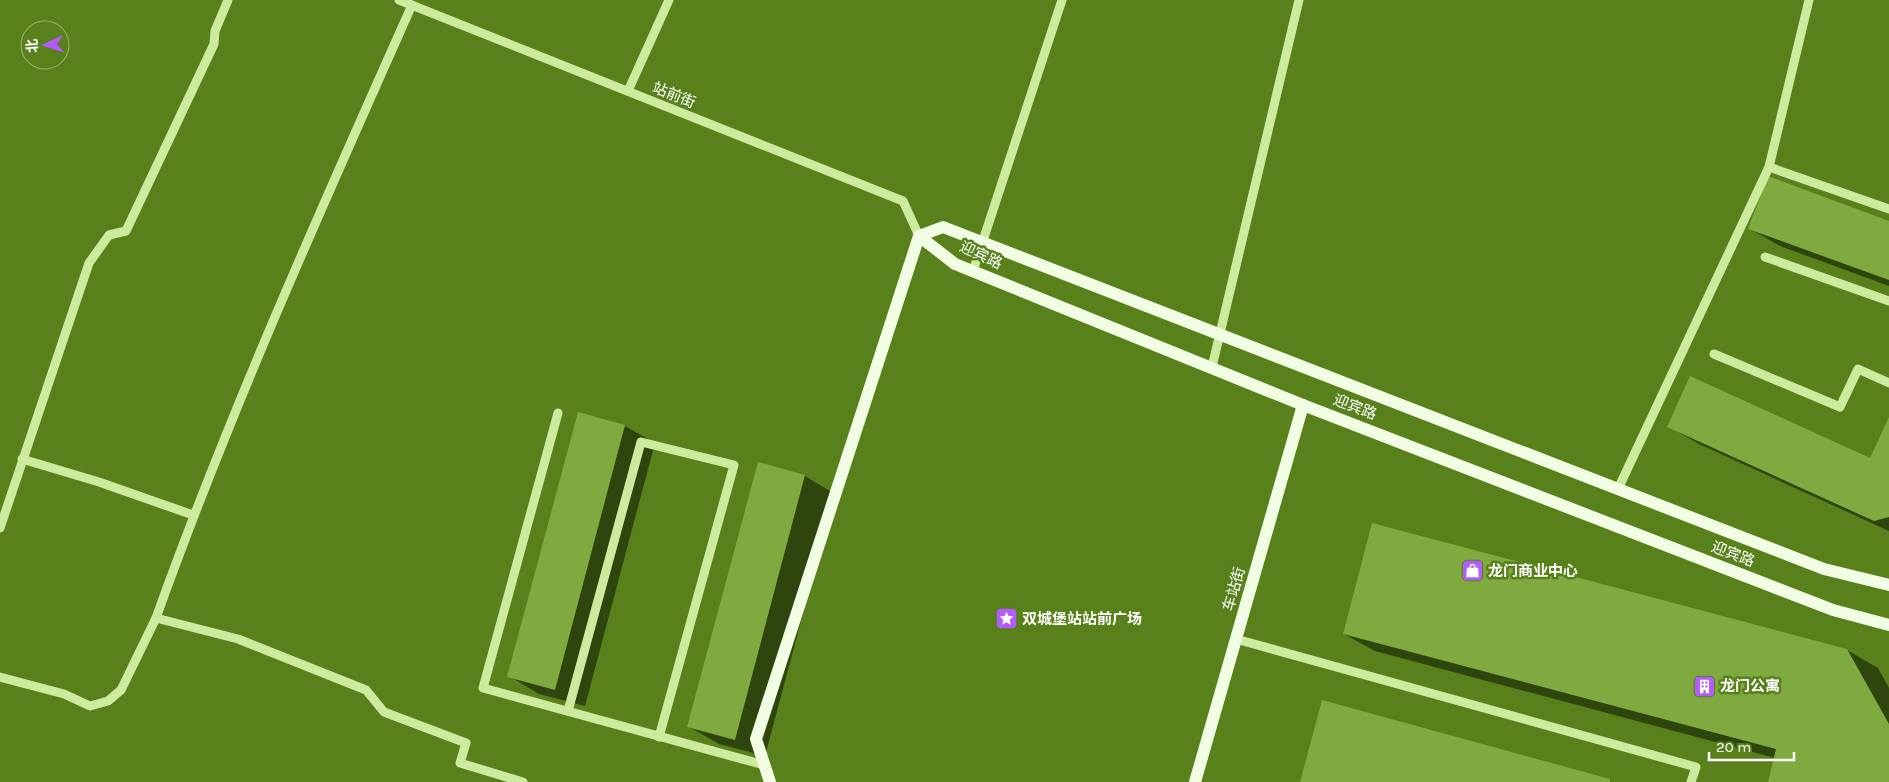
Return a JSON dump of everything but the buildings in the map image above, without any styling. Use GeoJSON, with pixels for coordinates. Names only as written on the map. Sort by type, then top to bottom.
{"type":"FeatureCollection","features":[{"type":"Feature","properties":{"kind":"main road","name":"迎宾路"},"geometry":{"type":"LineString","coordinates":[[919,236],[943,227],[1824,569],[1889,585]]}},
{"type":"Feature","properties":{"kind":"main road","name":"迎宾路"},"geometry":{"type":"LineString","coordinates":[[919,236],[955,264],[973,272],[1303,405],[1833,610],[1889,625]]}},
{"type":"Feature","properties":{"kind":"main road"},"geometry":{"type":"LineString","coordinates":[[770,782],[756,739],[919,236]]}},
{"type":"Feature","properties":{"kind":"main road","name":"车站街"},"geometry":{"type":"LineString","coordinates":[[1195,782],[1303,405]]}},
{"type":"Feature","properties":{"kind":"street"},"geometry":{"type":"LineString","coordinates":[[0,528],[89,263],[109,235],[126,230],[214,44],[215,31],[228,0]]}},
{"type":"Feature","properties":{"kind":"street","name":"站前街"},"geometry":{"type":"LineString","coordinates":[[400,0],[903,201],[919,236]]}},
{"type":"Feature","properties":{"kind":"street"},"geometry":{"type":"LineString","coordinates":[[628,91],[668,0]]}},
{"type":"Feature","properties":{"kind":"street"},"geometry":{"type":"LineString","coordinates":[[973,272],[1062,0]]}},
{"type":"Feature","properties":{"kind":"street"},"geometry":{"type":"LineString","coordinates":[[1212,367],[1221,336],[1299,0]]}},
{"type":"Feature","properties":{"kind":"street"},"geometry":{"type":"LineString","coordinates":[[1618,489],[1769,167],[1809,0]]}},
{"type":"Feature","properties":{"kind":"street"},"geometry":{"type":"LineString","coordinates":[[0,677],[64,694],[90,706],[108,701],[121,690],[156,618],[193,516],[311,232],[412,5]]}},
{"type":"Feature","properties":{"kind":"street"},"geometry":{"type":"LineString","coordinates":[[1769,167],[1889,209]]}},
{"type":"Feature","properties":{"kind":"street"},"geometry":{"type":"LineString","coordinates":[[1765,257],[1889,301]]}},
{"type":"Feature","properties":{"kind":"street"},"geometry":{"type":"LineString","coordinates":[[1714,354],[1840,406],[1858,369],[1889,383]]}},
{"type":"Feature","properties":{"kind":"street"},"geometry":{"type":"LineString","coordinates":[[558,413],[483,688],[764,765]]}},
{"type":"Feature","properties":{"kind":"street"},"geometry":{"type":"LineString","coordinates":[[568,711],[642,442],[734,465],[659,737]]}},
{"type":"Feature","properties":{"kind":"street"},"geometry":{"type":"LineString","coordinates":[[22,459],[99,482],[193,516]]}},
{"type":"Feature","properties":{"kind":"street"},"geometry":{"type":"LineString","coordinates":[[156,618],[238,639],[366,690],[384,712],[466,744],[460,764],[523,782]]}},
{"type":"Feature","properties":{"kind":"street"},"geometry":{"type":"LineString","coordinates":[[1236,639],[1696,767],[1691,782]]}},
{"type":"Feature","properties":{"kind":"place","name":"龙门商业中心"},"geometry":{"type":"Point","coordinates":[1472,571]}},
{"type":"Feature","properties":{"kind":"place","name":"双城堡站站前广场"},"geometry":{"type":"Point","coordinates":[1006,619]}},
{"type":"Feature","properties":{"kind":"place","name":"龙门公寓"},"geometry":{"type":"Point","coordinates":[1704,686]}}]}
